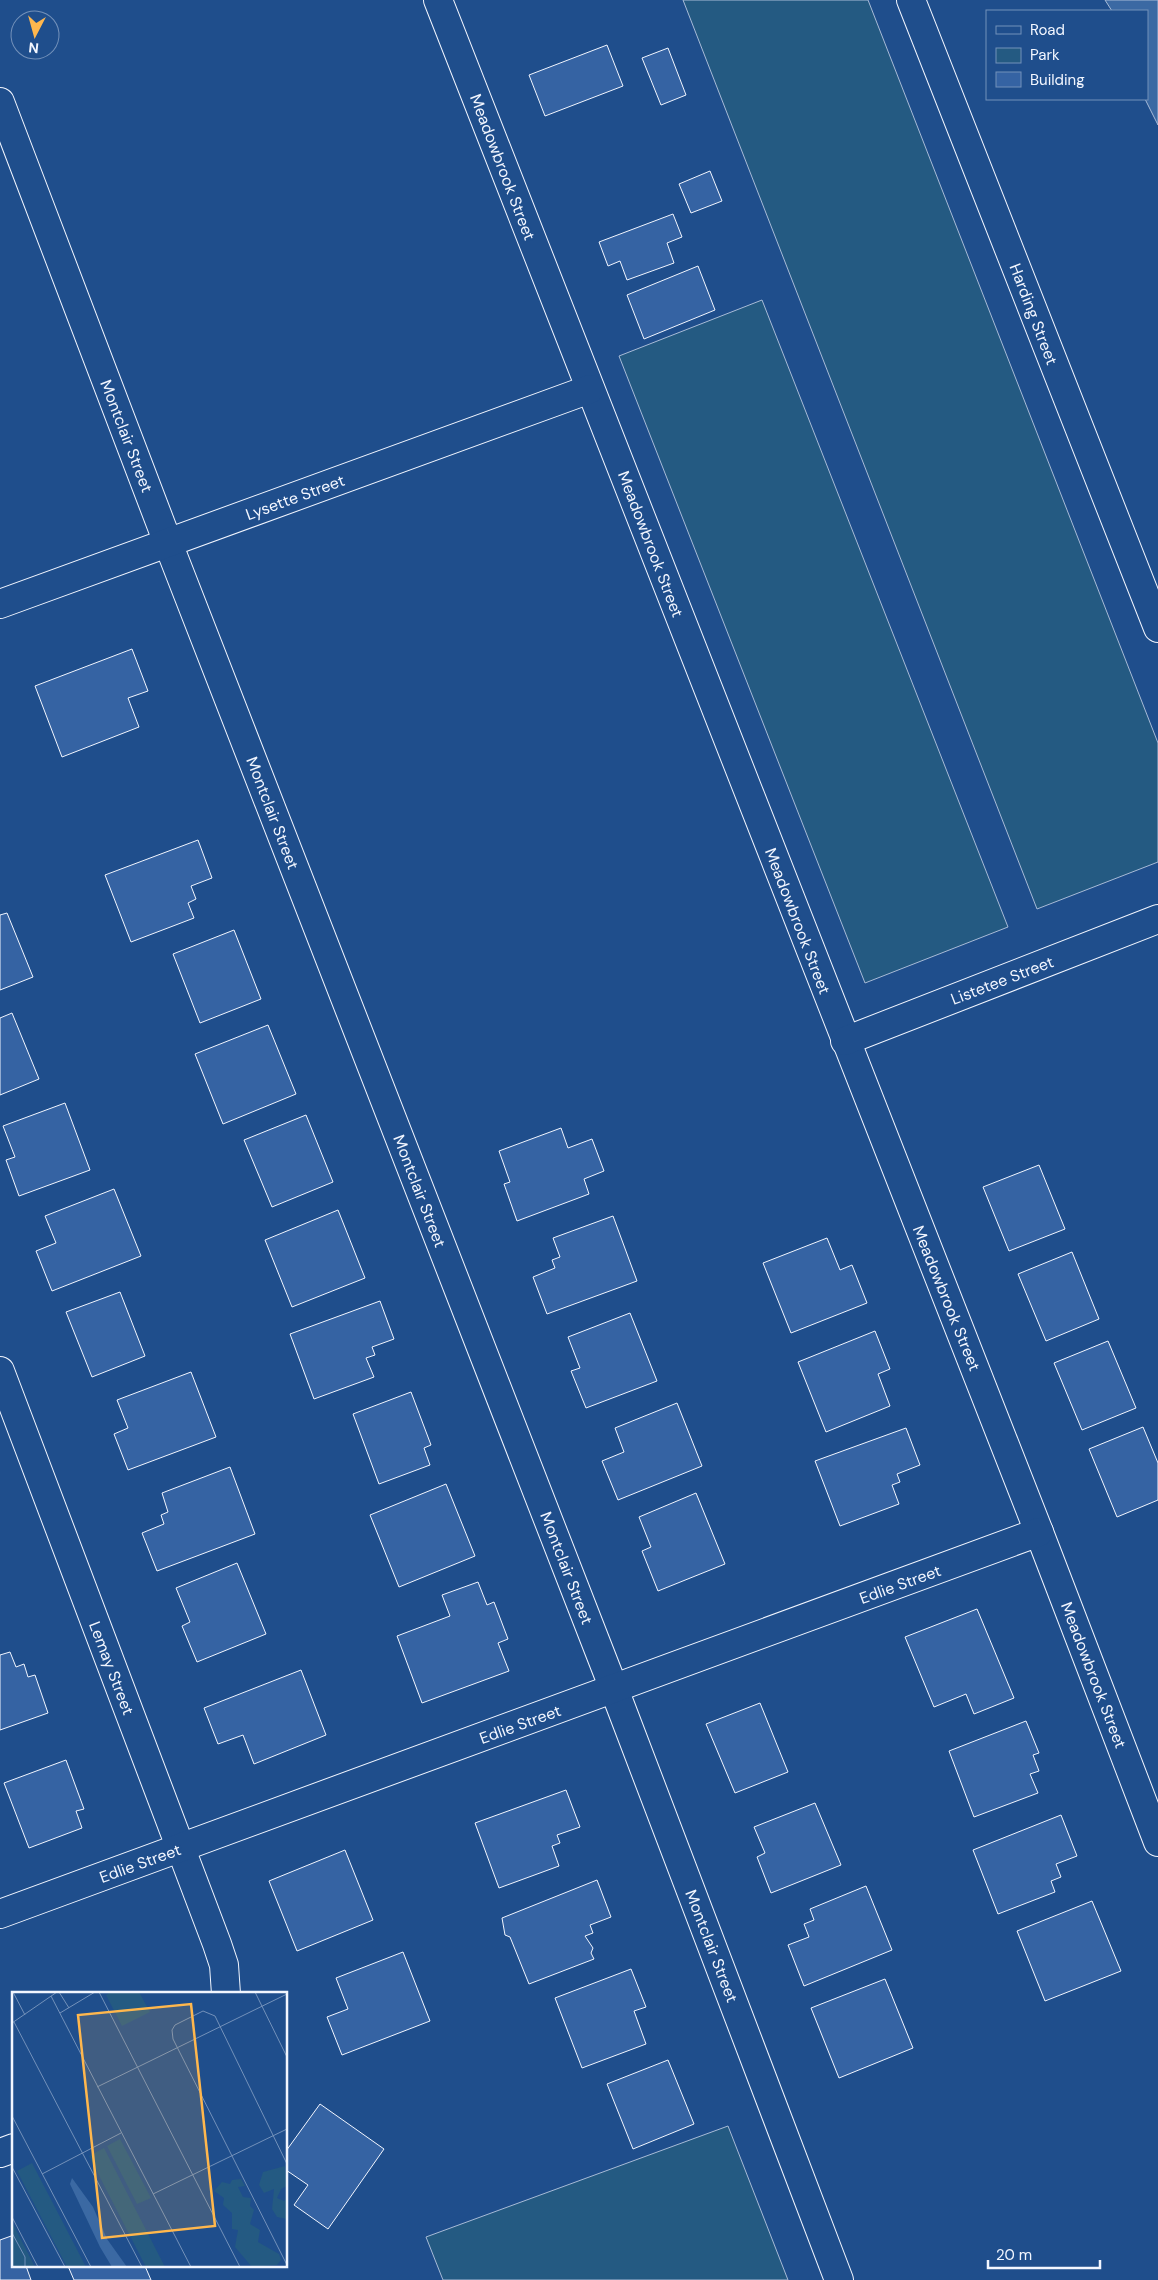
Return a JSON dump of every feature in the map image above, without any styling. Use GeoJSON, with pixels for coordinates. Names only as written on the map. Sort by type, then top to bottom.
{"type":"FeatureCollection","features":[{"type":"Feature","properties":{"kind":"street","name":"Meadowbrook Street"},"geometry":{"type":"LineString","coordinates":[[438,0],[1039,1532],[1158,1842]]}},
{"type":"Feature","properties":{"kind":"street","name":"Harding Street"},"geometry":{"type":"LineString","coordinates":[[911,0],[1158,628]]}},
{"type":"Feature","properties":{"kind":"street","name":"Montclair Street"},"geometry":{"type":"LineString","coordinates":[[0,102],[168,543],[614,1689],[839,2280]]}},
{"type":"Feature","properties":{"kind":"street","name":"Lysette Street"},"geometry":{"type":"LineString","coordinates":[[0,604],[590,389]]}},
{"type":"Feature","properties":{"kind":"street","name":"Listetee Street"},"geometry":{"type":"LineString","coordinates":[[845,1041],[1158,919]]}},
{"type":"Feature","properties":{"kind":"street","name":"Lemay Street"},"geometry":{"type":"LineString","coordinates":[[0,1371],[224,1965],[226,1992]]}},
{"type":"Feature","properties":{"kind":"street","name":"Edlie Street"},"geometry":{"type":"LineString","coordinates":[[0,1914],[1039,1532]]}},
{"type":"Feature","properties":{"kind":"street"},"geometry":{"type":"LineString","coordinates":[[0,2153],[12,2149]]}},
{"type":"Feature","properties":{"kind":"green space"},"geometry":{"type":"Polygon","coordinates":[[[683,0],[868,0],[1158,743],[1158,862],[1037,909],[683,0]]]}},
{"type":"Feature","properties":{"kind":"green space"},"geometry":{"type":"Polygon","coordinates":[[[762,300],[1008,927],[865,983],[619,356],[762,300]]]}},
{"type":"Feature","properties":{"kind":"green space"},"geometry":{"type":"Polygon","coordinates":[[[728,2126],[788,2280],[443,2280],[426,2237],[728,2126]]]}},
{"type":"Feature","properties":{"kind":"shaded area"},"geometry":{"type":"Polygon","coordinates":[[[1105,0],[1158,0],[1158,125],[1146,100],[1148,100],[1148,10],[1111,10],[1105,0]]]}},
{"type":"Feature","properties":{"kind":"building"},"geometry":{"type":"Polygon","coordinates":[[[607,45],[623,86],[545,116],[529,75],[607,45]]]}},
{"type":"Feature","properties":{"kind":"building"},"geometry":{"type":"Polygon","coordinates":[[[668,48],[686,95],[661,105],[642,58],[668,48]]]}},
{"type":"Feature","properties":{"kind":"building"},"geometry":{"type":"Polygon","coordinates":[[[710,171],[722,201],[691,213],[679,184],[710,171]]]}},
{"type":"Feature","properties":{"kind":"building"},"geometry":{"type":"Polygon","coordinates":[[[673,214],[682,237],[667,243],[674,263],[627,280],[620,261],[608,266],[599,242],[673,214]]]}},
{"type":"Feature","properties":{"kind":"building"},"geometry":{"type":"Polygon","coordinates":[[[698,266],[715,310],[644,339],[627,295],[698,266]]]}},
{"type":"Feature","properties":{"kind":"building"},"geometry":{"type":"Polygon","coordinates":[[[132,649],[148,691],[128,698],[139,727],[62,757],[35,686],[132,649]]]}},
{"type":"Feature","properties":{"kind":"building"},"geometry":{"type":"Polygon","coordinates":[[[198,840],[212,878],[191,886],[196,899],[188,903],[194,918],[131,942],[105,875],[198,840]]]}},
{"type":"Feature","properties":{"kind":"building"},"geometry":{"type":"Polygon","coordinates":[[[7,913],[33,977],[0,990],[0,915],[7,913]]]}},
{"type":"Feature","properties":{"kind":"building"},"geometry":{"type":"Polygon","coordinates":[[[234,930],[261,999],[200,1023],[173,954],[234,930]]]}},
{"type":"Feature","properties":{"kind":"building"},"geometry":{"type":"Polygon","coordinates":[[[12,1013],[39,1079],[0,1095],[0,1018],[12,1013]]]}},
{"type":"Feature","properties":{"kind":"building"},"geometry":{"type":"Polygon","coordinates":[[[268,1025],[296,1094],[223,1124],[195,1054],[268,1025]]]}},
{"type":"Feature","properties":{"kind":"building"},"geometry":{"type":"Polygon","coordinates":[[[65,1103],[90,1170],[19,1196],[6,1160],[15,1157],[3,1126],[65,1103]]]}},
{"type":"Feature","properties":{"kind":"building"},"geometry":{"type":"Polygon","coordinates":[[[306,1115],[333,1182],[272,1207],[244,1140],[306,1115]]]}},
{"type":"Feature","properties":{"kind":"building"},"geometry":{"type":"Polygon","coordinates":[[[561,1128],[568,1148],[592,1139],[604,1171],[584,1179],[589,1194],[517,1221],[504,1184],[510,1182],[499,1151],[561,1128]]]}},
{"type":"Feature","properties":{"kind":"building"},"geometry":{"type":"Polygon","coordinates":[[[1039,1165],[1065,1229],[1009,1251],[983,1187],[1039,1165]]]}},
{"type":"Feature","properties":{"kind":"building"},"geometry":{"type":"Polygon","coordinates":[[[114,1189],[141,1256],[52,1291],[36,1251],[56,1243],[45,1216],[114,1189]]]}},
{"type":"Feature","properties":{"kind":"building"},"geometry":{"type":"Polygon","coordinates":[[[338,1210],[365,1278],[292,1307],[265,1240],[338,1210]]]}},
{"type":"Feature","properties":{"kind":"building"},"geometry":{"type":"Polygon","coordinates":[[[613,1216],[637,1281],[547,1314],[533,1277],[555,1268],[552,1260],[560,1257],[553,1238],[613,1216]]]}},
{"type":"Feature","properties":{"kind":"building"},"geometry":{"type":"Polygon","coordinates":[[[827,1238],[840,1270],[852,1265],[867,1303],[791,1333],[763,1263],[827,1238]]]}},
{"type":"Feature","properties":{"kind":"building"},"geometry":{"type":"Polygon","coordinates":[[[1072,1252],[1099,1319],[1046,1341],[1018,1274],[1072,1252]]]}},
{"type":"Feature","properties":{"kind":"building"},"geometry":{"type":"Polygon","coordinates":[[[120,1292],[145,1356],[92,1377],[66,1312],[120,1292]]]}},
{"type":"Feature","properties":{"kind":"building"},"geometry":{"type":"Polygon","coordinates":[[[380,1301],[394,1339],[372,1347],[375,1355],[366,1358],[374,1377],[314,1399],[290,1334],[380,1301]]]}},
{"type":"Feature","properties":{"kind":"building"},"geometry":{"type":"Polygon","coordinates":[[[630,1313],[657,1381],[586,1408],[571,1371],[580,1368],[568,1337],[630,1313]]]}},
{"type":"Feature","properties":{"kind":"building"},"geometry":{"type":"Polygon","coordinates":[[[875,1331],[890,1369],[878,1374],[890,1406],[826,1432],[798,1362],[875,1331]]]}},
{"type":"Feature","properties":{"kind":"building"},"geometry":{"type":"Polygon","coordinates":[[[1108,1341],[1136,1408],[1082,1430],[1054,1363],[1108,1341]]]}},
{"type":"Feature","properties":{"kind":"building"},"geometry":{"type":"Polygon","coordinates":[[[191,1372],[216,1437],[128,1470],[114,1434],[128,1428],[117,1400],[191,1372]]]}},
{"type":"Feature","properties":{"kind":"building"},"geometry":{"type":"Polygon","coordinates":[[[411,1392],[431,1445],[424,1448],[430,1465],[379,1484],[353,1414],[411,1392]]]}},
{"type":"Feature","properties":{"kind":"building"},"geometry":{"type":"Polygon","coordinates":[[[677,1403],[702,1466],[618,1500],[602,1461],[624,1452],[615,1428],[677,1403]]]}},
{"type":"Feature","properties":{"kind":"building"},"geometry":{"type":"Polygon","coordinates":[[[1143,1427],[1158,1463],[1158,1500],[1117,1517],[1089,1449],[1143,1427]]]}},
{"type":"Feature","properties":{"kind":"building"},"geometry":{"type":"Polygon","coordinates":[[[906,1428],[920,1465],[897,1474],[900,1482],[892,1485],[899,1504],[840,1526],[815,1461],[906,1428]]]}},
{"type":"Feature","properties":{"kind":"building"},"geometry":{"type":"Polygon","coordinates":[[[230,1467],[255,1534],[157,1571],[142,1533],[164,1524],[161,1515],[168,1512],[162,1493],[230,1467]]]}},
{"type":"Feature","properties":{"kind":"building"},"geometry":{"type":"Polygon","coordinates":[[[446,1484],[475,1556],[399,1587],[370,1515],[446,1484]]]}},
{"type":"Feature","properties":{"kind":"building"},"geometry":{"type":"Polygon","coordinates":[[[696,1493],[725,1564],[658,1591],[642,1551],[651,1547],[639,1517],[696,1493]]]}},
{"type":"Feature","properties":{"kind":"building"},"geometry":{"type":"Polygon","coordinates":[[[237,1563],[266,1634],[197,1662],[182,1626],[190,1622],[176,1588],[237,1563]]]}},
{"type":"Feature","properties":{"kind":"building"},"geometry":{"type":"Polygon","coordinates":[[[478,1582],[487,1605],[494,1602],[508,1639],[498,1643],[509,1671],[422,1703],[397,1636],[450,1616],[442,1595],[478,1582]]]}},
{"type":"Feature","properties":{"kind":"building"},"geometry":{"type":"Polygon","coordinates":[[[977,1609],[1014,1698],[974,1714],[966,1694],[934,1707],[905,1637],[977,1609]]]}},
{"type":"Feature","properties":{"kind":"building"},"geometry":{"type":"Polygon","coordinates":[[[10,1652],[16,1667],[24,1664],[28,1677],[35,1675],[48,1713],[0,1730],[0,1655],[10,1652]]]}},
{"type":"Feature","properties":{"kind":"building"},"geometry":{"type":"Polygon","coordinates":[[[301,1670],[326,1735],[254,1764],[243,1735],[218,1744],[204,1708],[301,1670]]]}},
{"type":"Feature","properties":{"kind":"building"},"geometry":{"type":"Polygon","coordinates":[[[760,1703],[788,1772],[735,1793],[706,1724],[760,1703]]]}},
{"type":"Feature","properties":{"kind":"building"},"geometry":{"type":"Polygon","coordinates":[[[1026,1721],[1039,1753],[1033,1755],[1039,1771],[1030,1774],[1038,1793],[974,1817],[949,1751],[1026,1721]]]}},
{"type":"Feature","properties":{"kind":"building"},"geometry":{"type":"Polygon","coordinates":[[[66,1760],[84,1809],[76,1811],[82,1828],[29,1848],[4,1783],[66,1760]]]}},
{"type":"Feature","properties":{"kind":"building"},"geometry":{"type":"Polygon","coordinates":[[[566,1790],[580,1827],[557,1835],[560,1843],[552,1846],[559,1866],[499,1888],[475,1823],[566,1790]]]}},
{"type":"Feature","properties":{"kind":"building"},"geometry":{"type":"Polygon","coordinates":[[[815,1803],[841,1865],[771,1893],[757,1857],[765,1853],[754,1827],[815,1803]]]}},
{"type":"Feature","properties":{"kind":"building"},"geometry":{"type":"Polygon","coordinates":[[[1061,1815],[1077,1856],[1056,1864],[1061,1877],[1051,1881],[1055,1892],[998,1914],[973,1850],[1061,1815]]]}},
{"type":"Feature","properties":{"kind":"building"},"geometry":{"type":"Polygon","coordinates":[[[345,1850],[373,1920],[297,1951],[269,1881],[345,1850]]]}},
{"type":"Feature","properties":{"kind":"building"},"geometry":{"type":"Polygon","coordinates":[[[597,1880],[611,1917],[590,1925],[593,1933],[585,1936],[593,1948],[591,1953],[594,1959],[529,1984],[510,1937],[505,1935],[502,1918],[597,1880]]]}},
{"type":"Feature","properties":{"kind":"building"},"geometry":{"type":"Polygon","coordinates":[[[866,1886],[892,1950],[804,1986],[788,1945],[809,1937],[804,1924],[814,1920],[810,1909],[866,1886]]]}},
{"type":"Feature","properties":{"kind":"building"},"geometry":{"type":"Polygon","coordinates":[[[1092,1901],[1121,1971],[1045,2001],[1017,1931],[1092,1901]]]}},
{"type":"Feature","properties":{"kind":"building"},"geometry":{"type":"Polygon","coordinates":[[[403,1952],[430,2021],[342,2055],[327,2017],[348,2009],[336,1978],[403,1952]]]}},
{"type":"Feature","properties":{"kind":"building"},"geometry":{"type":"Polygon","coordinates":[[[631,1969],[646,2007],[634,2011],[646,2044],[582,2068],[555,1998],[631,1969]]]}},
{"type":"Feature","properties":{"kind":"building"},"geometry":{"type":"Polygon","coordinates":[[[885,1979],[913,2048],[839,2078],[811,2008],[885,1979]]]}},
{"type":"Feature","properties":{"kind":"building"},"geometry":{"type":"Polygon","coordinates":[[[668,2060],[694,2124],[633,2149],[607,2084],[668,2060]]]}},
{"type":"Feature","properties":{"kind":"building"},"geometry":{"type":"Polygon","coordinates":[[[320,2104],[384,2149],[328,2229],[294,2205],[308,2185],[288,2171],[288,2148],[320,2104]]]}},
{"type":"Feature","properties":{"kind":"building"},"geometry":{"type":"Polygon","coordinates":[[[12,2236],[12,2268],[27,2268],[31,2280],[0,2280],[0,2240],[12,2236]]]}},
{"type":"Feature","properties":{"kind":"building"},"geometry":{"type":"Polygon","coordinates":[[[69,2268],[146,2268],[151,2280],[74,2280],[69,2268]]]}}]}
